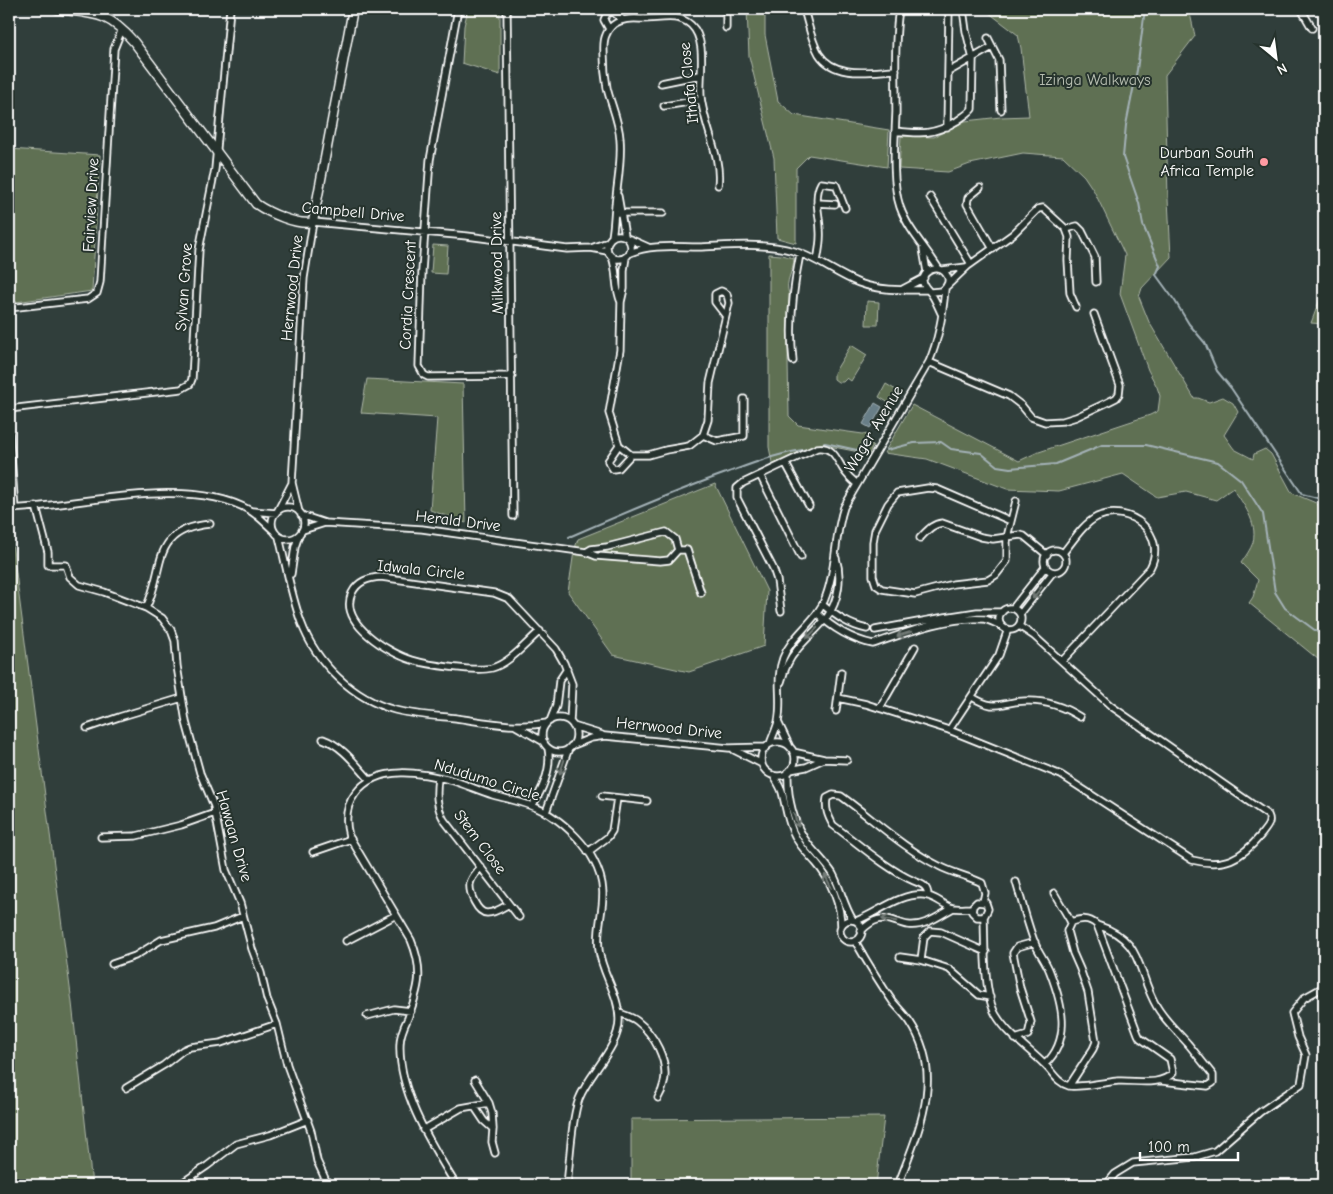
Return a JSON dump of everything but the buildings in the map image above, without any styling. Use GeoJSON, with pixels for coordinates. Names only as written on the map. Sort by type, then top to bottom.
{"type":"FeatureCollection","features":[{"type":"Feature","properties":{"kind":"street","name":"Campbell Drive"},"geometry":{"type":"LineString","coordinates":[[56,9],[93,11],[111,20],[122,29],[252,199],[261,207],[304,223],[313,222],[425,233],[567,249],[591,248]]}},
{"type":"Feature","properties":{"kind":"street","name":"Sylvan Grove"},"geometry":{"type":"LineString","coordinates":[[9,409],[181,389],[190,384],[192,379],[200,241],[217,153],[230,9]]}},
{"type":"Feature","properties":{"kind":"street","name":"Herrwood Drive"},"geometry":{"type":"LineString","coordinates":[[300,513],[292,483],[304,278],[353,9]]}},
{"type":"Feature","properties":{"kind":"street","name":"Cordia Crescent"},"geometry":{"type":"LineString","coordinates":[[458,9],[430,160],[418,361],[420,371],[428,377],[512,376]]}},
{"type":"Feature","properties":{"kind":"street","name":"Milkwood Drive"},"geometry":{"type":"LineString","coordinates":[[507,9],[513,516]]}},
{"type":"Feature","properties":{"kind":"street"},"geometry":{"type":"LineString","coordinates":[[620,302],[616,288],[615,264],[608,252],[618,213],[620,138],[607,88],[604,42],[609,29],[622,19],[652,20],[675,17],[675,9]]}},
{"type":"Feature","properties":{"kind":"street"},"geometry":{"type":"LineString","coordinates":[[726,9],[726,28]]}},
{"type":"Feature","properties":{"kind":"street"},"geometry":{"type":"LineString","coordinates":[[899,9],[895,131],[897,194],[904,216],[922,247],[948,277],[946,287]]}},
{"type":"Feature","properties":{"kind":"street"},"geometry":{"type":"LineString","coordinates":[[895,131],[932,132],[947,127],[966,116],[972,109],[973,59],[963,9]]}},
{"type":"Feature","properties":{"kind":"street"},"geometry":{"type":"LineString","coordinates":[[1310,9],[1302,11],[1312,28]]}},
{"type":"Feature","properties":{"kind":"street"},"geometry":{"type":"LineString","coordinates":[[947,127],[949,10]]}},
{"type":"Feature","properties":{"kind":"street"},"geometry":{"type":"LineString","coordinates":[[609,29],[604,16],[610,12],[617,11],[622,19]]}},
{"type":"Feature","properties":{"kind":"street"},"geometry":{"type":"LineString","coordinates":[[805,13],[814,44],[830,66],[842,70],[868,72],[896,70]]}},
{"type":"Feature","properties":{"kind":"street","name":"Ithafa Close"},"geometry":{"type":"LineString","coordinates":[[675,17],[693,26],[700,38],[701,100],[718,169],[718,185]]}},
{"type":"Feature","properties":{"kind":"street","name":"Fairview Drive"},"geometry":{"type":"LineString","coordinates":[[9,308],[88,299],[98,293],[114,49],[122,29]]}},
{"type":"Feature","properties":{"kind":"street"},"geometry":{"type":"LineString","coordinates":[[988,38],[998,60],[1001,110]]}},
{"type":"Feature","properties":{"kind":"street"},"geometry":{"type":"LineString","coordinates":[[948,72],[992,47]]}},
{"type":"Feature","properties":{"kind":"street"},"geometry":{"type":"LineString","coordinates":[[661,83],[700,75]]}},
{"type":"Feature","properties":{"kind":"street"},"geometry":{"type":"LineString","coordinates":[[664,106],[701,100]]}},
{"type":"Feature","properties":{"kind":"street"},"geometry":{"type":"LineString","coordinates":[[817,261],[820,228],[817,203],[820,185],[824,183],[838,186],[845,208]]}},
{"type":"Feature","properties":{"kind":"street"},"geometry":{"type":"LineString","coordinates":[[980,188],[968,198],[967,204],[993,249]]}},
{"type":"Feature","properties":{"kind":"street"},"geometry":{"type":"LineString","coordinates":[[930,196],[970,265]]}},
{"type":"Feature","properties":{"kind":"street"},"geometry":{"type":"LineString","coordinates":[[817,203],[835,204]]}},
{"type":"Feature","properties":{"kind":"street"},"geometry":{"type":"LineString","coordinates":[[612,258],[620,259],[648,247],[765,246],[800,254],[858,283],[882,289],[938,293],[970,265],[1021,227],[1038,208],[1043,208],[1066,229],[1070,240],[1068,260],[1070,293],[1076,307]]}},
{"type":"Feature","properties":{"kind":"street"},"geometry":{"type":"LineString","coordinates":[[618,213],[663,213]]}},
{"type":"Feature","properties":{"kind":"street"},"geometry":{"type":"LineString","coordinates":[[618,213],[632,245],[624,270],[624,288],[620,302],[620,350],[609,413],[619,445],[631,455],[648,455],[690,446],[703,435],[708,420],[710,383],[726,315]]}},
{"type":"Feature","properties":{"kind":"street"},"geometry":{"type":"LineString","coordinates":[[1066,229],[1077,226],[1082,231],[1096,257],[1096,282]]}},
{"type":"Feature","properties":{"kind":"street"},"geometry":{"type":"LineString","coordinates":[[591,248],[618,234],[648,247]]}},
{"type":"Feature","properties":{"kind":"street"},"geometry":{"type":"LineString","coordinates":[[922,247],[924,284],[941,315]]}},
{"type":"Feature","properties":{"kind":"street"},"geometry":{"type":"LineString","coordinates":[[591,248],[608,252]]}},
{"type":"Feature","properties":{"kind":"street"},"geometry":{"type":"LineString","coordinates":[[793,361],[793,302],[795,276],[800,254]]}},
{"type":"Feature","properties":{"kind":"street"},"geometry":{"type":"LineString","coordinates":[[901,290],[914,284],[932,269],[941,270],[970,265]]}},
{"type":"Feature","properties":{"kind":"street","name":"Wager Avenue"},"geometry":{"type":"LineString","coordinates":[[779,686],[779,669],[786,650],[818,614],[823,605],[836,558],[836,538],[844,507],[929,362],[938,338],[946,287]]}},
{"type":"Feature","properties":{"kind":"street"},"geometry":{"type":"LineString","coordinates":[[929,362],[1009,396],[1022,406],[1031,417],[1037,420],[1054,422],[1076,417],[1116,398],[1120,385],[1094,314]]}},
{"type":"Feature","properties":{"kind":"street"},"geometry":{"type":"LineString","coordinates":[[703,435],[717,441],[732,440],[744,436],[744,399]]}},
{"type":"Feature","properties":{"kind":"street"},"geometry":{"type":"LineString","coordinates":[[9,430],[12,509],[165,493],[220,498],[250,510],[277,512]]}},
{"type":"Feature","properties":{"kind":"street"},"geometry":{"type":"LineString","coordinates":[[619,445],[609,457],[610,467],[620,468],[631,455]]}},
{"type":"Feature","properties":{"kind":"street"},"geometry":{"type":"LineString","coordinates":[[782,610],[773,568],[736,494],[739,485],[817,448],[828,448],[834,454],[846,474],[857,484]]}},
{"type":"Feature","properties":{"kind":"street"},"geometry":{"type":"LineString","coordinates":[[786,464],[809,506]]}},
{"type":"Feature","properties":{"kind":"street"},"geometry":{"type":"LineString","coordinates":[[760,475],[801,557]]}},
{"type":"Feature","properties":{"kind":"street","name":"Herrwood Drive"},"geometry":{"type":"LineString","coordinates":[[277,512],[292,483]]}},
{"type":"Feature","properties":{"kind":"street"},"geometry":{"type":"LineString","coordinates":[[1011,520],[937,489],[928,488],[897,493],[888,504],[875,530],[873,576],[876,585],[882,589],[915,594],[947,585],[988,580],[996,576],[1007,561],[1007,537],[1016,502]]}},
{"type":"Feature","properties":{"kind":"street","name":"Hawaan Drive"},"geometry":{"type":"LineString","coordinates":[[36,506],[48,552],[48,566],[66,565],[70,577],[79,585],[146,608],[162,618],[171,630],[175,641],[176,666],[186,722],[200,773],[212,800],[221,837],[223,861],[261,973],[267,999],[277,1024],[287,1065],[308,1120],[317,1161],[328,1185]]}},
{"type":"Feature","properties":{"kind":"street"},"geometry":{"type":"LineString","coordinates":[[273,530],[272,520],[277,512],[286,507],[295,509],[304,520],[290,581]]}},
{"type":"Feature","properties":{"kind":"street"},"geometry":{"type":"LineString","coordinates":[[250,510],[273,530],[279,538],[301,622],[313,646],[335,674],[362,696],[394,710],[408,713],[526,726],[560,718],[571,724]]}},
{"type":"Feature","properties":{"kind":"street","name":"Herald Drive"},"geometry":{"type":"LineString","coordinates":[[300,513],[325,523],[422,529],[586,552],[596,556],[660,561],[669,560],[678,550],[687,550],[701,593]]}},
{"type":"Feature","properties":{"kind":"street"},"geometry":{"type":"LineString","coordinates":[[1062,661],[1150,568],[1155,554],[1155,543],[1147,529],[1135,519],[1118,514],[1106,514],[1087,524],[1063,553]]}},
{"type":"Feature","properties":{"kind":"street","name":"Herald Drive"},"geometry":{"type":"LineString","coordinates":[[301,533],[325,523]]}},
{"type":"Feature","properties":{"kind":"street"},"geometry":{"type":"LineString","coordinates":[[920,538],[931,527],[942,523],[981,537],[1024,536],[1047,555]]}},
{"type":"Feature","properties":{"kind":"street"},"geometry":{"type":"LineString","coordinates":[[146,608],[152,596],[162,553],[174,537],[197,526],[210,524]]}},
{"type":"Feature","properties":{"kind":"street","name":"Herald Drive"},"geometry":{"type":"LineString","coordinates":[[586,552],[591,549],[607,547],[666,532],[675,539],[678,550]]}},
{"type":"Feature","properties":{"kind":"street"},"geometry":{"type":"LineString","coordinates":[[279,538],[290,540],[301,533]]}},
{"type":"Feature","properties":{"kind":"street"},"geometry":{"type":"LineString","coordinates":[[1020,614],[1053,572],[1059,571],[1064,567],[1066,558],[1063,553],[1054,550],[1044,560],[1046,566],[1053,572]]}},
{"type":"Feature","properties":{"kind":"street","name":"Wager Avenue"},"geometry":{"type":"LineString","coordinates":[[779,686],[785,669],[795,652],[830,611],[839,581],[836,558]]}},
{"type":"Feature","properties":{"kind":"street"},"geometry":{"type":"LineString","coordinates":[[1013,608],[1046,566]]}},
{"type":"Feature","properties":{"kind":"street","name":"Idwala Circle"},"geometry":{"type":"LineString","coordinates":[[540,631],[508,659],[493,668],[477,670],[414,661],[390,651],[371,637],[353,619],[349,601],[360,583],[373,577],[486,591],[503,595],[510,599],[540,631],[556,649],[568,670]]}},
{"type":"Feature","properties":{"kind":"street"},"geometry":{"type":"LineString","coordinates":[[823,605],[837,618],[867,629]]}},
{"type":"Feature","properties":{"kind":"street"},"geometry":{"type":"LineString","coordinates":[[818,614],[824,620],[861,642],[873,644],[945,622],[981,619],[1005,628],[1014,629],[1019,626],[1020,614],[1013,608],[1007,608],[1002,612],[999,617],[1005,628],[1000,656],[949,730]]}},
{"type":"Feature","properties":{"kind":"street"},"geometry":{"type":"LineString","coordinates":[[875,630],[953,615],[977,612],[1002,612]]}},
{"type":"Feature","properties":{"kind":"street"},"geometry":{"type":"LineString","coordinates":[[838,698],[880,708],[949,730],[1061,775],[1192,860],[1220,863],[1238,857],[1250,848],[1269,825],[1270,818],[1268,815],[1111,706],[1034,636],[1019,626]]}},
{"type":"Feature","properties":{"kind":"street"},"geometry":{"type":"LineString","coordinates":[[880,708],[915,647]]}},
{"type":"Feature","properties":{"kind":"street"},"geometry":{"type":"LineString","coordinates":[[532,806],[540,794],[549,768],[546,745],[542,734],[543,729],[556,706],[559,681],[568,670]]}},
{"type":"Feature","properties":{"kind":"street"},"geometry":{"type":"LineString","coordinates":[[546,812],[575,737],[571,724],[572,684],[568,670]]}},
{"type":"Feature","properties":{"kind":"street"},"geometry":{"type":"LineString","coordinates":[[836,712],[841,672]]}},
{"type":"Feature","properties":{"kind":"street"},"geometry":{"type":"LineString","coordinates":[[779,686],[778,722],[762,755],[762,764],[764,769],[773,775],[780,788],[795,837],[829,883],[840,911],[840,933],[843,938],[848,941],[855,941],[871,923],[887,918],[908,926],[932,921],[952,908]]}},
{"type":"Feature","properties":{"kind":"street"},"geometry":{"type":"LineString","coordinates":[[972,697],[984,704],[993,706],[1027,701],[1051,703],[1066,708],[1080,717]]}},
{"type":"Feature","properties":{"kind":"street"},"geometry":{"type":"LineString","coordinates":[[87,728],[182,698]]}},
{"type":"Feature","properties":{"kind":"street"},"geometry":{"type":"LineString","coordinates":[[773,775],[784,775],[789,771],[794,762],[792,750],[778,722]]}},
{"type":"Feature","properties":{"kind":"street"},"geometry":{"type":"LineString","coordinates":[[512,724],[555,751],[561,752],[570,747]]}},
{"type":"Feature","properties":{"kind":"street","name":"Herrwood Drive"},"geometry":{"type":"LineString","coordinates":[[571,724],[605,736]]}},
{"type":"Feature","properties":{"kind":"street","name":"Herrwood Drive"},"geometry":{"type":"LineString","coordinates":[[570,747],[591,738],[605,736],[729,748]]}},
{"type":"Feature","properties":{"kind":"street"},"geometry":{"type":"LineString","coordinates":[[323,739],[334,743],[340,748],[370,780]]}},
{"type":"Feature","properties":{"kind":"street"},"geometry":{"type":"LineString","coordinates":[[729,748],[768,746],[781,742],[792,750],[824,759],[847,760]]}},
{"type":"Feature","properties":{"kind":"street"},"geometry":{"type":"LineString","coordinates":[[729,748],[762,764]]}},
{"type":"Feature","properties":{"kind":"street"},"geometry":{"type":"LineString","coordinates":[[789,771],[806,767],[824,759]]}},
{"type":"Feature","properties":{"kind":"street"},"geometry":{"type":"LineString","coordinates":[[789,771],[788,790],[798,826],[808,844],[833,875],[847,912],[860,925],[862,931]]}},
{"type":"Feature","properties":{"kind":"street","name":"Ndudumo Circle"},"geometry":{"type":"LineString","coordinates":[[456,1185],[423,1130],[410,1094],[400,1054],[400,1042],[418,992],[419,968],[417,955],[411,940],[351,839],[346,822],[348,807],[356,792],[370,780],[387,774],[401,772],[438,778],[532,806],[546,812],[561,824],[588,852],[599,874],[604,902],[599,950],[617,1001],[620,1021],[615,1038],[584,1088],[575,1112],[567,1185]]}},
{"type":"Feature","properties":{"kind":"street","name":"Stem Close"},"geometry":{"type":"LineString","coordinates":[[438,778],[437,799],[441,814],[450,829],[519,917]]}},
{"type":"Feature","properties":{"kind":"street"},"geometry":{"type":"LineString","coordinates":[[928,896],[928,890],[925,886],[900,874],[833,825],[828,816],[827,798],[833,795],[841,796],[922,856],[940,867],[969,876],[982,883],[985,893],[983,902]]}},
{"type":"Feature","properties":{"kind":"street"},"geometry":{"type":"LineString","coordinates":[[602,796],[647,801]]}},
{"type":"Feature","properties":{"kind":"street"},"geometry":{"type":"LineString","coordinates":[[588,852],[608,837],[612,831],[617,798]]}},
{"type":"Feature","properties":{"kind":"street"},"geometry":{"type":"LineString","coordinates":[[101,837],[136,836],[181,825],[215,813]]}},
{"type":"Feature","properties":{"kind":"street"},"geometry":{"type":"LineString","coordinates":[[313,852],[351,839]]}},
{"type":"Feature","properties":{"kind":"street"},"geometry":{"type":"LineString","coordinates":[[481,867],[472,877],[470,886],[478,909],[486,913],[509,904]]}},
{"type":"Feature","properties":{"kind":"street"},"geometry":{"type":"LineString","coordinates":[[1016,882],[1035,942],[1050,971],[1063,1015],[1062,1033],[1057,1051],[1045,1064]]}},
{"type":"Feature","properties":{"kind":"street"},"geometry":{"type":"LineString","coordinates":[[1054,893],[1071,922]]}},
{"type":"Feature","properties":{"kind":"street"},"geometry":{"type":"LineString","coordinates":[[841,927],[847,921],[870,916],[904,898],[923,895],[952,908],[972,908]]}},
{"type":"Feature","properties":{"kind":"street"},"geometry":{"type":"LineString","coordinates":[[984,917],[977,917],[972,912],[975,903],[983,902],[988,906],[984,917],[986,952],[990,997],[996,1014],[1015,1038],[1045,1064],[1057,1080],[1069,1086],[1121,1081],[1160,1081],[1208,1086],[1213,1082],[1213,1075],[1189,1044],[1168,1023],[1156,1004],[1135,952],[1116,933],[1097,925]]}},
{"type":"Feature","properties":{"kind":"street"},"geometry":{"type":"LineString","coordinates":[[346,941],[396,915]]}},
{"type":"Feature","properties":{"kind":"street"},"geometry":{"type":"LineString","coordinates":[[112,964],[135,956],[161,940],[214,928],[243,916]]}},
{"type":"Feature","properties":{"kind":"street"},"geometry":{"type":"LineString","coordinates":[[1069,1086],[1093,1050],[1096,1042],[1088,992],[1066,930],[1071,922],[1083,918],[1092,920],[1097,925],[1140,1038],[1170,1059],[1173,1073],[1160,1081]]}},
{"type":"Feature","properties":{"kind":"street"},"geometry":{"type":"LineString","coordinates":[[921,960],[924,937],[930,931],[941,932],[986,952]]}},
{"type":"Feature","properties":{"kind":"street"},"geometry":{"type":"LineString","coordinates":[[855,941],[873,972],[910,1022],[925,1058],[928,1094],[925,1111],[898,1185]]}},
{"type":"Feature","properties":{"kind":"street"},"geometry":{"type":"LineString","coordinates":[[1015,1038],[1028,1035],[1031,1022],[1020,988],[1013,953],[1017,948],[1035,942]]}},
{"type":"Feature","properties":{"kind":"street"},"geometry":{"type":"LineString","coordinates":[[900,957],[921,960],[949,969],[979,995],[990,997]]}},
{"type":"Feature","properties":{"kind":"street"},"geometry":{"type":"LineString","coordinates":[[1106,1185],[1115,1174],[1133,1163],[1195,1157],[1215,1151],[1260,1112],[1301,1084],[1306,1055],[1298,1037],[1292,1013],[1304,998],[1322,988],[1324,989]]}},
{"type":"Feature","properties":{"kind":"street"},"geometry":{"type":"LineString","coordinates":[[367,1016],[394,1009],[410,1010]]}},
{"type":"Feature","properties":{"kind":"street"},"geometry":{"type":"LineString","coordinates":[[619,1013],[637,1021],[648,1031],[657,1045],[665,1074],[664,1087],[658,1098]]}},
{"type":"Feature","properties":{"kind":"street"},"geometry":{"type":"LineString","coordinates":[[126,1088],[190,1047],[213,1045],[277,1024]]}},
{"type":"Feature","properties":{"kind":"street"},"geometry":{"type":"LineString","coordinates":[[474,1080],[489,1103],[492,1113],[492,1142],[495,1153]]}},
{"type":"Feature","properties":{"kind":"street"},"geometry":{"type":"LineString","coordinates":[[423,1130],[461,1108],[489,1103]]}},
{"type":"Feature","properties":{"kind":"street"},"geometry":{"type":"LineString","coordinates":[[474,1106],[484,1121],[493,1129]]}},
{"type":"Feature","properties":{"kind":"street"},"geometry":{"type":"LineString","coordinates":[[179,1185],[236,1144],[270,1135],[308,1120]]}},
{"type":"Feature","properties":{"kind":"green space"},"geometry":{"type":"Polygon","coordinates":[[[468,9],[500,9],[500,75],[462,63],[464,26],[468,9]]]}},
{"type":"Feature","properties":{"kind":"green space"},"geometry":{"type":"Polygon","coordinates":[[[747,9],[765,9],[765,35],[778,101],[794,115],[889,130],[887,167],[809,155],[796,168],[796,243],[777,238],[774,158],[749,56],[747,9]]]}},
{"type":"Feature","properties":{"kind":"green space","name":"Izinga Walkways"},"geometry":{"type":"Polygon","coordinates":[[[984,9],[1189,9],[1195,36],[1165,75],[1171,257],[1142,288],[1139,297],[1149,322],[1194,398],[1209,402],[1223,397],[1233,403],[1238,412],[1224,435],[1234,449],[1253,459],[1254,454],[1265,449],[1271,454],[1292,493],[1316,503],[1324,511],[1324,664],[1249,603],[1253,597],[1258,580],[1241,563],[1253,542],[1253,527],[1249,514],[1233,488],[1216,500],[1186,492],[1157,497],[1123,474],[1059,491],[1007,489],[927,459],[884,453],[912,405],[1019,461],[1036,453],[1158,411],[1160,396],[1148,370],[1120,294],[1125,255],[1094,191],[1084,176],[1063,156],[1023,153],[970,164],[948,172],[899,169],[901,136],[934,137],[965,121],[1029,116],[1018,35],[984,9]]]}},
{"type":"Feature","properties":{"kind":"green space"},"geometry":{"type":"Polygon","coordinates":[[[9,149],[100,155],[92,291],[9,303],[9,149]]]}},
{"type":"Feature","properties":{"kind":"green space"},"geometry":{"type":"Polygon","coordinates":[[[433,245],[448,246],[446,274],[431,273],[433,245]]]}},
{"type":"Feature","properties":{"kind":"green space"},"geometry":{"type":"Polygon","coordinates":[[[769,254],[794,258],[788,280],[789,416],[798,425],[870,435],[866,442],[873,446],[869,454],[829,446],[820,447],[773,467],[769,447],[769,254]]]}},
{"type":"Feature","properties":{"kind":"green space"},"geometry":{"type":"Polygon","coordinates":[[[1324,289],[1324,324],[1311,323],[1323,291],[1324,289]]]}},
{"type":"Feature","properties":{"kind":"green space"},"geometry":{"type":"Polygon","coordinates":[[[867,301],[879,302],[878,325],[866,325],[867,301]]]}},
{"type":"Feature","properties":{"kind":"green space"},"geometry":{"type":"Polygon","coordinates":[[[851,345],[867,355],[851,381],[847,378],[843,382],[838,382],[834,379],[834,373],[851,345]]]}},
{"type":"Feature","properties":{"kind":"green space"},"geometry":{"type":"Polygon","coordinates":[[[367,379],[463,384],[466,523],[430,510],[437,418],[361,413],[367,379]]]}},
{"type":"Feature","properties":{"kind":"green space"},"geometry":{"type":"Polygon","coordinates":[[[886,384],[896,390],[889,403],[879,397],[886,384]]]}},
{"type":"Feature","properties":{"kind":"green space"},"geometry":{"type":"Polygon","coordinates":[[[715,484],[767,591],[764,646],[689,672],[613,655],[568,592],[574,551],[578,539],[715,484]]]}},
{"type":"Feature","properties":{"kind":"green space"},"geometry":{"type":"Polygon","coordinates":[[[9,519],[72,1003],[92,1185],[9,1185],[9,519]]]}},
{"type":"Feature","properties":{"kind":"green space"},"geometry":{"type":"Polygon","coordinates":[[[884,1117],[876,1185],[631,1185],[631,1119],[884,1117]]]}},
{"type":"Feature","properties":{"kind":"water"},"geometry":{"type":"Polygon","coordinates":[[[875,403],[882,407],[870,428],[863,424],[875,403]]]}},
{"type":"Feature","properties":{"kind":"waterway"},"geometry":{"type":"LineString","coordinates":[[1145,9],[1137,70],[1126,125],[1123,157],[1139,203],[1143,225],[1160,266],[1156,275],[1189,324],[1205,343],[1217,371],[1231,388],[1302,494],[1321,499],[1324,502]]}},
{"type":"Feature","properties":{"kind":"waterway"},"geometry":{"type":"LineString","coordinates":[[887,450],[914,443],[941,442],[951,449],[981,453],[997,466],[1010,468],[1056,464],[1102,445],[1146,445],[1218,462],[1241,480],[1263,514],[1275,592],[1285,608],[1324,637]]}},
{"type":"Feature","properties":{"kind":"waterway"},"geometry":{"type":"LineString","coordinates":[[817,446],[825,443],[866,452]]}},
{"type":"Feature","properties":{"kind":"waterway"},"geometry":{"type":"LineString","coordinates":[[569,537],[709,479],[789,452],[810,449]]}},
{"type":"Feature","properties":{"kind":"place","name":"Durban South Africa Temple"},"geometry":{"type":"Point","coordinates":[1264,162]}}]}
